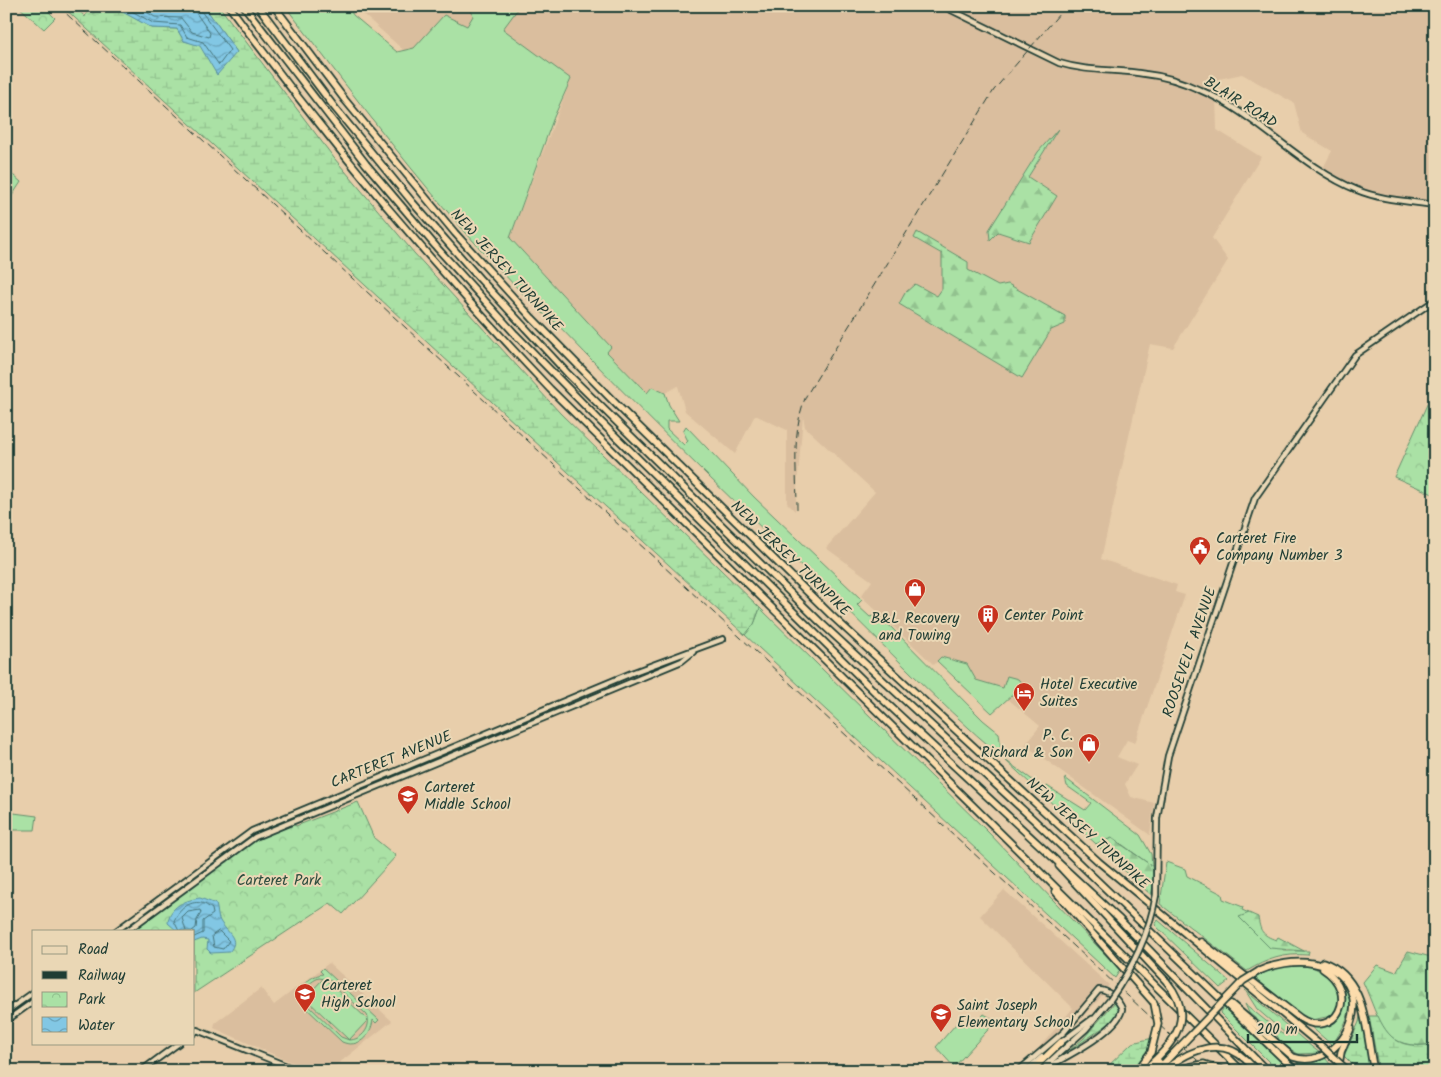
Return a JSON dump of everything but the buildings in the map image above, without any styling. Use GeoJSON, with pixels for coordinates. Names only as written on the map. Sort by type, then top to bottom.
{"type":"FeatureCollection","features":[{"type":"Feature","properties":{"kind":"highway"},"geometry":{"type":"LineString","coordinates":[[229,6],[356,172],[428,257],[506,343],[591,431],[1242,1071]]}},
{"type":"Feature","properties":{"kind":"highway"},"geometry":{"type":"LineString","coordinates":[[244,6],[371,171],[515,334],[600,421],[879,696],[1118,918],[1267,1071]]}},
{"type":"Feature","properties":{"kind":"highway","name":"NEW JERSEY TURNPIKE"},"geometry":{"type":"LineString","coordinates":[[258,6],[335,108],[413,204],[568,374],[820,622],[1026,814],[1296,1071]]}},
{"type":"Feature","properties":{"kind":"highway","name":"NEW JERSEY TURNPIKE"},"geometry":{"type":"LineString","coordinates":[[274,6],[345,100],[423,196],[489,271],[576,364],[831,615],[1099,862],[1319,1044],[1348,1071]]}},
{"type":"Feature","properties":{"kind":"highway"},"geometry":{"type":"LineString","coordinates":[[1054,858],[1062,871],[1167,982],[1178,998],[1181,1018],[1165,1066]]}},
{"type":"Feature","properties":{"kind":"highway"},"geometry":{"type":"LineString","coordinates":[[1046,879],[1062,901],[1154,1003],[1158,1024],[1150,1052],[1137,1071]]}},
{"type":"Feature","properties":{"kind":"highway"},"geometry":{"type":"LineString","coordinates":[[1160,913],[1305,1021],[1314,1024],[1325,1023],[1335,1017],[1341,1008],[1342,990],[1331,975],[1320,967],[1305,962]]}},
{"type":"Feature","properties":{"kind":"highway"},"geometry":{"type":"LineString","coordinates":[[1150,1071],[1165,1066],[1234,986],[1272,961],[1288,958],[1314,960],[1337,968],[1354,986],[1362,1007],[1374,1071]]}},
{"type":"Feature","properties":{"kind":"highway"},"geometry":{"type":"LineString","coordinates":[[1185,966],[1287,1053],[1298,1059],[1310,1060],[1329,1053],[1339,1041],[1352,1013],[1353,1000],[1345,982],[1334,971],[1321,965],[1305,962],[1280,963],[1257,970]]}},
{"type":"Feature","properties":{"kind":"highway"},"geometry":{"type":"LineString","coordinates":[[1338,1071],[1341,1052],[1356,1014],[1357,999],[1354,986]]}},
{"type":"Feature","properties":{"kind":"highway"},"geometry":{"type":"LineString","coordinates":[[1032,1071],[1061,1042]]}},
{"type":"Feature","properties":{"kind":"highway"},"geometry":{"type":"LineString","coordinates":[[1155,1071],[1188,1053],[1208,1047],[1233,1051],[1257,1071]]}},
{"type":"Feature","properties":{"kind":"highway"},"geometry":{"type":"LineString","coordinates":[[1143,1071],[1165,1066],[1204,1064],[1226,1071]]}},
{"type":"Feature","properties":{"kind":"street","name":"BLAIR ROAD"},"geometry":{"type":"LineString","coordinates":[[943,6],[1059,63],[1082,69],[1145,73],[1202,90],[1230,106],[1335,179],[1355,190],[1382,198],[1435,205]]}},
{"type":"Feature","properties":{"kind":"street","name":"ROOSEVELT AVENUE"},"geometry":{"type":"LineString","coordinates":[[1040,1071],[1086,1029],[1110,1000],[1128,975],[1141,948],[1156,895],[1157,818],[1168,756],[1255,498],[1355,355],[1435,300]]}},
{"type":"Feature","properties":{"kind":"street","name":"CARTERET AVENUE"},"geometry":{"type":"LineString","coordinates":[[117,930],[252,831],[634,672],[722,639]]}},
{"type":"Feature","properties":{"kind":"street","name":"CARTERET AVENUE"},"geometry":{"type":"LineString","coordinates":[[128,930],[255,837],[682,661],[696,649]]}},
{"type":"Feature","properties":{"kind":"street"},"geometry":{"type":"LineString","coordinates":[[1018,1071],[1064,1032],[1099,990],[1106,991],[1120,1004],[1122,1009],[1121,1015],[1102,1033],[1080,1049],[1040,1071]]}},
{"type":"Feature","properties":{"kind":"street"},"geometry":{"type":"LineString","coordinates":[[6,1012],[32,993]]}},
{"type":"Feature","properties":{"kind":"street"},"geometry":{"type":"LineString","coordinates":[[6,1021],[32,1002]]}},
{"type":"Feature","properties":{"kind":"street","name":"ROOSEVELT AVENUE"},"geometry":{"type":"LineString","coordinates":[[1024,1071],[1099,1013]]}},
{"type":"Feature","properties":{"kind":"street"},"geometry":{"type":"LineString","coordinates":[[195,1032],[197,1030],[299,1071]]}},
{"type":"Feature","properties":{"kind":"street"},"geometry":{"type":"LineString","coordinates":[[141,1071],[178,1044]]}},
{"type":"Feature","properties":{"kind":"shaded area"},"geometry":{"type":"Polygon","coordinates":[[[359,6],[1435,6],[1435,205],[1361,193],[1322,170],[1332,151],[1302,133],[1294,103],[1242,74],[1219,79],[1216,97],[1217,130],[1261,157],[1212,238],[1228,260],[1173,348],[1150,344],[1101,559],[1177,585],[1175,592],[1185,595],[1135,743],[1127,740],[1117,757],[1137,765],[1125,784],[1131,797],[1154,803],[1150,835],[1025,745],[1040,726],[1008,699],[1023,685],[1003,688],[975,680],[966,664],[941,657],[934,665],[861,596],[872,581],[826,548],[875,492],[805,427],[803,416],[795,511],[787,503],[787,430],[755,415],[735,454],[685,411],[678,386],[665,393],[652,388],[647,393],[607,352],[610,346],[510,238],[571,79],[531,164],[364,15],[359,6]]]}},
{"type":"Feature","properties":{"kind":"shaded area"},"geometry":{"type":"Polygon","coordinates":[[[1004,890],[1109,985],[1098,1001],[1072,1027],[1027,1062],[1073,1008],[980,916],[1004,890]]]}},
{"type":"Feature","properties":{"kind":"shaded area","name":"Carteret High School"},"geometry":{"type":"Polygon","coordinates":[[[329,963],[392,1021],[329,1071],[311,1071],[214,1028],[215,1023],[261,988],[274,1005],[329,963]]]}},
{"type":"Feature","properties":{"kind":"green space"},"geometry":{"type":"Polygon","coordinates":[[[18,6],[43,6],[55,18],[44,29],[18,6]]]}},
{"type":"Feature","properties":{"kind":"green space"},"geometry":{"type":"Polygon","coordinates":[[[62,6],[75,6],[85,17],[89,6],[117,6],[118,9],[152,28],[177,29],[184,41],[237,52],[204,6],[219,6],[334,158],[414,253],[560,413],[760,608],[754,624],[745,635],[62,6]]]}},
{"type":"Feature","properties":{"kind":"green space"},"geometry":{"type":"Polygon","coordinates":[[[285,6],[348,6],[353,15],[397,52],[414,48],[444,15],[467,26],[473,16],[470,6],[520,6],[503,29],[571,79],[554,117],[510,238],[611,347],[607,352],[647,393],[652,387],[665,393],[669,405],[679,421],[667,421],[667,429],[684,445],[688,441],[683,431],[686,426],[754,497],[862,600],[857,605],[870,617],[878,614],[983,720],[999,733],[1002,757],[927,689],[831,593],[679,447],[554,321],[548,318],[512,283],[443,207],[378,127],[285,6]]]}},
{"type":"Feature","properties":{"kind":"green space"},"geometry":{"type":"Polygon","coordinates":[[[1058,129],[1028,177],[1057,196],[1029,242],[998,232],[990,240],[989,230],[1038,152],[1058,129]]]}},
{"type":"Feature","properties":{"kind":"green space"},"geometry":{"type":"Polygon","coordinates":[[[6,169],[21,182],[8,202],[6,202],[6,169]]]}},
{"type":"Feature","properties":{"kind":"green space"},"geometry":{"type":"Polygon","coordinates":[[[917,232],[968,262],[968,270],[998,286],[1008,284],[1065,316],[1065,324],[1051,330],[1022,378],[899,304],[905,293],[915,284],[937,296],[942,289],[942,254],[914,238],[917,232]]]}},
{"type":"Feature","properties":{"kind":"green space"},"geometry":{"type":"Polygon","coordinates":[[[1435,387],[1435,495],[1394,477],[1435,387]]]}},
{"type":"Feature","properties":{"kind":"green space"},"geometry":{"type":"Polygon","coordinates":[[[760,608],[989,833],[1120,970],[1115,978],[745,635],[754,624],[760,608]]]}},
{"type":"Feature","properties":{"kind":"green space"},"geometry":{"type":"Polygon","coordinates":[[[941,657],[967,664],[976,680],[1003,688],[1007,676],[1018,679],[1023,685],[992,713],[937,661],[941,657]]]}},
{"type":"Feature","properties":{"kind":"green space"},"geometry":{"type":"Polygon","coordinates":[[[1005,760],[1045,789],[1047,786],[1085,810],[1091,803],[1067,786],[1065,778],[1140,835],[1151,854],[1152,866],[1113,838],[1096,844],[1005,760]]]}},
{"type":"Feature","properties":{"kind":"green space","name":"Carteret Park"},"geometry":{"type":"Polygon","coordinates":[[[358,802],[374,838],[396,856],[343,914],[330,903],[195,992],[195,930],[133,930],[256,839],[293,824],[296,826],[358,802]]]}},
{"type":"Feature","properties":{"kind":"green space"},"geometry":{"type":"Polygon","coordinates":[[[6,812],[37,816],[35,830],[6,830],[6,812]]]}},
{"type":"Feature","properties":{"kind":"green space"},"geometry":{"type":"Polygon","coordinates":[[[1112,838],[1152,866],[1154,882],[1151,895],[1096,844],[1112,838]]]}},
{"type":"Feature","properties":{"kind":"green space"},"geometry":{"type":"Polygon","coordinates":[[[1166,862],[1185,869],[1187,876],[1222,894],[1223,899],[1243,907],[1242,910],[1249,913],[1240,918],[1285,951],[1309,951],[1308,955],[1291,955],[1276,958],[1247,971],[1160,904],[1166,862]]]}},
{"type":"Feature","properties":{"kind":"green space"},"geometry":{"type":"Polygon","coordinates":[[[1249,913],[1258,917],[1261,929],[1265,934],[1276,940],[1278,937],[1304,951],[1270,948],[1239,917],[1249,913]]]}},
{"type":"Feature","properties":{"kind":"green space"},"geometry":{"type":"Polygon","coordinates":[[[1158,920],[1229,981],[1220,988],[1155,925],[1158,920]]]}},
{"type":"Feature","properties":{"kind":"green space"},"geometry":{"type":"Polygon","coordinates":[[[1408,951],[1435,958],[1435,1044],[1417,1045],[1404,1043],[1394,1038],[1386,1031],[1380,1021],[1363,982],[1377,965],[1396,972],[1408,951]]]}},
{"type":"Feature","properties":{"kind":"green space"},"geometry":{"type":"Polygon","coordinates":[[[1291,964],[1312,967],[1332,981],[1339,994],[1339,1001],[1331,1016],[1312,1020],[1303,1016],[1255,978],[1272,968],[1291,964]]]}},
{"type":"Feature","properties":{"kind":"green space"},"geometry":{"type":"Polygon","coordinates":[[[323,968],[379,1020],[376,1023],[373,1020],[370,1031],[363,1040],[353,1044],[342,1042],[302,1004],[302,988],[308,980],[323,974],[320,971],[323,968]],[[319,978],[306,988],[304,995],[306,1003],[341,1037],[349,1040],[362,1035],[368,1024],[367,1015],[330,980],[319,978]]]}},
{"type":"Feature","properties":{"kind":"green space"},"geometry":{"type":"Polygon","coordinates":[[[325,979],[368,1020],[349,1040],[305,998],[325,979]]]}},
{"type":"Feature","properties":{"kind":"green space"},"geometry":{"type":"Polygon","coordinates":[[[1345,986],[1350,1002],[1348,1017],[1332,1045],[1310,1026],[1328,1022],[1339,1015],[1344,1004],[1345,986]]]}},
{"type":"Feature","properties":{"kind":"green space"},"geometry":{"type":"Polygon","coordinates":[[[1245,990],[1320,1053],[1298,1054],[1279,1042],[1278,1037],[1249,1013],[1245,1004],[1282,1034],[1286,1034],[1257,1009],[1245,990]]]}},
{"type":"Feature","properties":{"kind":"green space"},"geometry":{"type":"Polygon","coordinates":[[[1115,1002],[1119,1010],[1114,1020],[1065,1054],[1083,1039],[1115,1002]]]}},
{"type":"Feature","properties":{"kind":"green space"},"geometry":{"type":"Polygon","coordinates":[[[1224,1008],[1290,1071],[1278,1071],[1220,1013],[1224,1008]]]}},
{"type":"Feature","properties":{"kind":"green space"},"geometry":{"type":"Polygon","coordinates":[[[1361,1009],[1373,1071],[1359,1071],[1344,1056],[1359,1022],[1361,1009]]]}},
{"type":"Feature","properties":{"kind":"green space"},"geometry":{"type":"Polygon","coordinates":[[[984,1014],[996,1021],[954,1067],[936,1047],[963,1016],[974,1025],[984,1014]]]}},
{"type":"Feature","properties":{"kind":"green space"},"geometry":{"type":"Polygon","coordinates":[[[1369,1016],[1378,1016],[1388,1033],[1400,1042],[1408,1045],[1435,1044],[1435,1071],[1379,1071],[1369,1016]]]}},
{"type":"Feature","properties":{"kind":"green space"},"geometry":{"type":"Polygon","coordinates":[[[1153,1038],[1144,1057],[1133,1070],[1103,1071],[1132,1043],[1153,1038]]]}},
{"type":"Feature","properties":{"kind":"green space"},"geometry":{"type":"Polygon","coordinates":[[[1292,1058],[1312,1062],[1325,1058],[1336,1071],[1306,1071],[1292,1058]]]}},
{"type":"Feature","properties":{"kind":"water"},"geometry":{"type":"Polygon","coordinates":[[[117,6],[204,6],[237,52],[217,75],[200,46],[184,41],[177,29],[152,28],[117,9],[117,6]]]}},
{"type":"Feature","properties":{"kind":"water"},"geometry":{"type":"Polygon","coordinates":[[[200,898],[216,904],[219,919],[232,936],[234,943],[229,952],[211,953],[207,949],[208,940],[202,939],[195,942],[195,930],[176,930],[168,923],[171,912],[189,900],[200,898]]]}},
{"type":"Feature","properties":{"kind":"railway"},"geometry":{"type":"LineString","coordinates":[[58,6],[1209,1071]]}},
{"type":"Feature","properties":{"kind":"railway"},"geometry":{"type":"LineString","coordinates":[[797,509],[796,466],[798,424],[806,396],[994,90],[1066,6]]}},
{"type":"Feature","properties":{"kind":"place","name":"Carteret Fire Company Number 3"},"geometry":{"type":"Point","coordinates":[1200,566]}},
{"type":"Feature","properties":{"kind":"place","name":"B&L Recovery and Towing"},"geometry":{"type":"Point","coordinates":[915,608]}},
{"type":"Feature","properties":{"kind":"place","name":"Center Point"},"geometry":{"type":"Point","coordinates":[988,634]}},
{"type":"Feature","properties":{"kind":"place","name":"Hotel Executive Suites"},"geometry":{"type":"Point","coordinates":[1024,712]}},
{"type":"Feature","properties":{"kind":"place","name":"P. C. Richard & Son"},"geometry":{"type":"Point","coordinates":[1089,763]}},
{"type":"Feature","properties":{"kind":"place","name":"Carteret Middle School"},"geometry":{"type":"Point","coordinates":[408,815]}},
{"type":"Feature","properties":{"kind":"place","name":"Carteret High School"},"geometry":{"type":"Point","coordinates":[305,1013]}},
{"type":"Feature","properties":{"kind":"place","name":"Saint Joseph Elementary School"},"geometry":{"type":"Point","coordinates":[941,1033]}}]}
